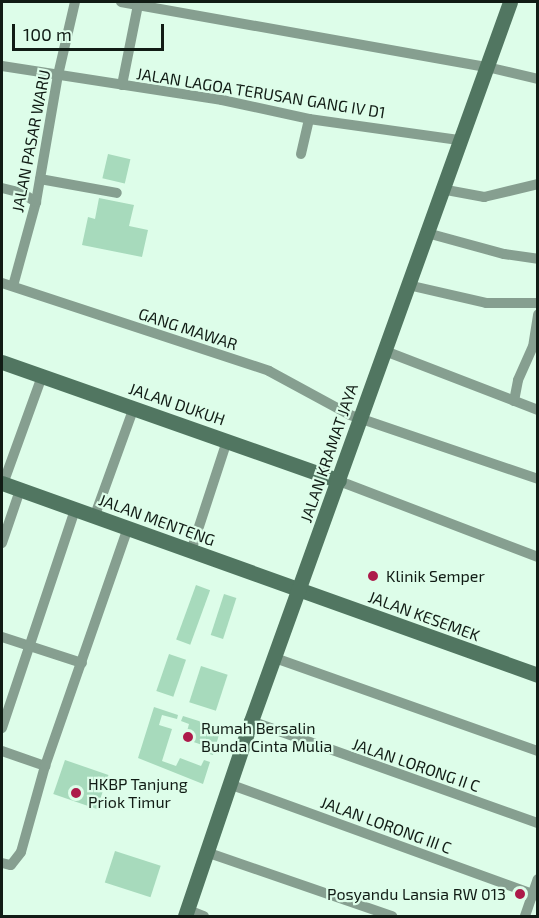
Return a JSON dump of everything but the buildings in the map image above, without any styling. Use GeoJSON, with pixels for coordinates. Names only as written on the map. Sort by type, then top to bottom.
{"type":"FeatureCollection","features":[{"type":"Feature","properties":{"kind":"street","name":"JALAN PASAR WARU"},"geometry":{"type":"LineString","coordinates":[[14,286],[36,202],[58,75],[75,2]]}},
{"type":"Feature","properties":{"kind":"street"},"geometry":{"type":"LineString","coordinates":[[121,2],[487,67],[537,79]]}},
{"type":"Feature","properties":{"kind":"street","name":"JALAN KRAMAT JAYA"},"geometry":{"type":"LineString","coordinates":[[194,914],[206,852],[229,784],[510,2]]}},
{"type":"Feature","properties":{"kind":"street"},"geometry":{"type":"LineString","coordinates":[[122,86],[141,4]]}},
{"type":"Feature","properties":{"kind":"street","name":"JALAN LAGOA TERUSAN GANG IV D1"},"geometry":{"type":"LineString","coordinates":[[2,66],[231,102],[309,119],[459,140]]}},
{"type":"Feature","properties":{"kind":"street"},"geometry":{"type":"LineString","coordinates":[[301,154],[309,119]]}},
{"type":"Feature","properties":{"kind":"street"},"geometry":{"type":"LineString","coordinates":[[40,179],[117,192]]}},
{"type":"Feature","properties":{"kind":"street"},"geometry":{"type":"LineString","coordinates":[[441,189],[484,197],[537,184]]}},
{"type":"Feature","properties":{"kind":"street"},"geometry":{"type":"LineString","coordinates":[[2,188],[22,193],[36,202]]}},
{"type":"Feature","properties":{"kind":"street"},"geometry":{"type":"LineString","coordinates":[[427,233],[504,254],[537,259]]}},
{"type":"Feature","properties":{"kind":"street","name":"GANG MAWAR"},"geometry":{"type":"LineString","coordinates":[[2,283],[269,371],[359,418],[537,479]]}},
{"type":"Feature","properties":{"kind":"street"},"geometry":{"type":"LineString","coordinates":[[408,285],[486,303],[537,303]]}},
{"type":"Feature","properties":{"kind":"street"},"geometry":{"type":"LineString","coordinates":[[514,401],[518,380],[534,353],[537,314]]}},
{"type":"Feature","properties":{"kind":"street"},"geometry":{"type":"LineString","coordinates":[[385,351],[537,410]]}},
{"type":"Feature","properties":{"kind":"street","name":"JALAN DUKUH"},"geometry":{"type":"LineString","coordinates":[[2,362],[339,481]]}},
{"type":"Feature","properties":{"kind":"street"},"geometry":{"type":"LineString","coordinates":[[2,483],[42,376]]}},
{"type":"Feature","properties":{"kind":"street"},"geometry":{"type":"LineString","coordinates":[[95,515],[134,407]]}},
{"type":"Feature","properties":{"kind":"street"},"geometry":{"type":"LineString","coordinates":[[191,552],[227,441]]}},
{"type":"Feature","properties":{"kind":"street"},"geometry":{"type":"LineString","coordinates":[[339,481],[537,557]]}},
{"type":"Feature","properties":{"kind":"street","name":"JALAN MENTENG"},"geometry":{"type":"LineString","coordinates":[[2,483],[299,591]]}},
{"type":"Feature","properties":{"kind":"street"},"geometry":{"type":"LineString","coordinates":[[2,543],[20,490]]}},
{"type":"Feature","properties":{"kind":"street"},"geometry":{"type":"LineString","coordinates":[[2,728],[75,510]]}},
{"type":"Feature","properties":{"kind":"street"},"geometry":{"type":"LineString","coordinates":[[2,863],[11,865],[21,852],[45,766],[128,528]]}},
{"type":"Feature","properties":{"kind":"street","name":"JALAN KESEMEK"},"geometry":{"type":"LineString","coordinates":[[299,591],[537,675]]}},
{"type":"Feature","properties":{"kind":"street"},"geometry":{"type":"LineString","coordinates":[[2,637],[82,663]]}},
{"type":"Feature","properties":{"kind":"street"},"geometry":{"type":"LineString","coordinates":[[275,658],[537,751]]}},
{"type":"Feature","properties":{"kind":"street","name":"JALAN LORONG II C"},"geometry":{"type":"LineString","coordinates":[[251,721],[537,823]]}},
{"type":"Feature","properties":{"kind":"street"},"geometry":{"type":"LineString","coordinates":[[2,751],[45,766]]}},
{"type":"Feature","properties":{"kind":"street","name":"JALAN LORONG III C"},"geometry":{"type":"LineString","coordinates":[[229,784],[535,895]]}},
{"type":"Feature","properties":{"kind":"street"},"geometry":{"type":"LineString","coordinates":[[206,852],[392,916]]}},
{"type":"Feature","properties":{"kind":"street"},"geometry":{"type":"LineString","coordinates":[[525,916],[535,895],[537,879]]}},
{"type":"Feature","properties":{"kind":"green space"},"geometry":{"type":"Polygon","coordinates":[[[108,154],[130,159],[125,184],[102,178],[108,154]]]}},
{"type":"Feature","properties":{"kind":"green space"},"geometry":{"type":"Polygon","coordinates":[[[99,198],[134,205],[129,226],[148,230],[142,257],[82,245],[88,217],[95,219],[99,198]]]}},
{"type":"Feature","properties":{"kind":"green space"},"geometry":{"type":"Polygon","coordinates":[[[196,585],[210,590],[190,645],[176,640],[196,585]]]}},
{"type":"Feature","properties":{"kind":"green space"},"geometry":{"type":"Polygon","coordinates":[[[224,594],[236,598],[223,639],[211,635],[224,594]]]}},
{"type":"Feature","properties":{"kind":"green space"},"geometry":{"type":"Polygon","coordinates":[[[169,654],[186,660],[173,697],[156,691],[169,654]]]}},
{"type":"Feature","properties":{"kind":"green space"},"geometry":{"type":"Polygon","coordinates":[[[201,666],[228,675],[216,711],[189,702],[201,666]]]}},
{"type":"Feature","properties":{"kind":"green space"},"geometry":{"type":"Polygon","coordinates":[[[154,707],[178,715],[177,719],[162,715],[159,725],[172,729],[162,761],[176,766],[180,758],[201,766],[204,760],[210,762],[203,784],[138,758],[154,707]]]}},
{"type":"Feature","properties":{"kind":"green space"},"geometry":{"type":"Polygon","coordinates":[[[183,716],[221,728],[213,755],[206,753],[208,747],[185,739],[189,724],[181,721],[183,716]]]}},
{"type":"Feature","properties":{"kind":"green space"},"geometry":{"type":"Polygon","coordinates":[[[65,760],[108,775],[97,809],[53,794],[65,760]]]}},
{"type":"Feature","properties":{"kind":"green space"},"geometry":{"type":"Polygon","coordinates":[[[115,851],[161,866],[150,897],[105,882],[115,851]]]}},
{"type":"Feature","properties":{"kind":"place","name":"Klinik Semper"},"geometry":{"type":"Point","coordinates":[373,576]}},
{"type":"Feature","properties":{"kind":"place","name":"Rumah Bersalin Bunda Cinta Mulia"},"geometry":{"type":"Point","coordinates":[188,737]}},
{"type":"Feature","properties":{"kind":"place","name":"HKBP Tanjung Priok Timur"},"geometry":{"type":"Point","coordinates":[76,793]}},
{"type":"Feature","properties":{"kind":"place","name":"Posyandu Lansia RW 013"},"geometry":{"type":"Point","coordinates":[520,894]}}]}
